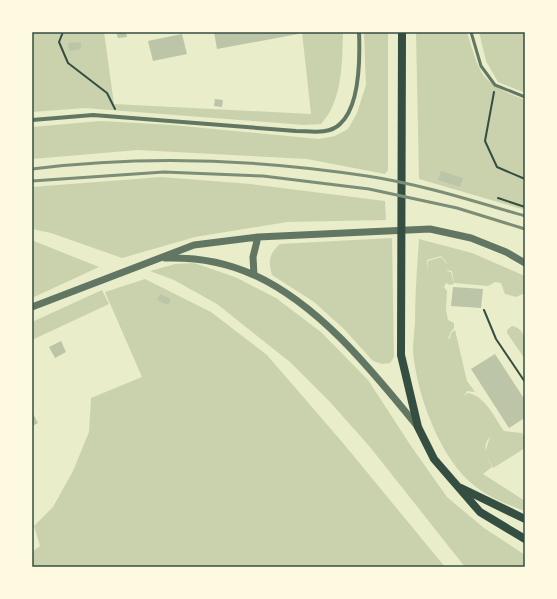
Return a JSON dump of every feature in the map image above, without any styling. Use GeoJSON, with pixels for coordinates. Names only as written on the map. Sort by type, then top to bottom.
{"type":"FeatureCollection","features":[{"type":"Feature","properties":{"kind":"main road"},"geometry":{"type":"LineString","coordinates":[[402,32],[401,355],[418,427],[434,459],[480,512],[525,539]]}},
{"type":"Feature","properties":{"kind":"main road"},"geometry":{"type":"LineString","coordinates":[[457,485],[525,519]]}},
{"type":"Feature","properties":{"kind":"street"},"geometry":{"type":"LineString","coordinates":[[32,120],[94,115],[324,132],[340,124],[348,112],[356,90],[359,32]]}},
{"type":"Feature","properties":{"kind":"street"},"geometry":{"type":"LineString","coordinates":[[32,307],[194,245],[258,238],[430,229],[471,238],[506,252],[525,263]]}},
{"type":"Feature","properties":{"kind":"street"},"geometry":{"type":"LineString","coordinates":[[254,275],[253,257],[258,238]]}},
{"type":"Feature","properties":{"kind":"street"},"geometry":{"type":"LineString","coordinates":[[159,258],[189,257],[213,261],[254,275],[293,298],[342,340],[418,427]]}},
{"type":"Feature","properties":{"kind":"lane"},"geometry":{"type":"LineString","coordinates":[[471,32],[481,66],[495,84],[525,97]]}},
{"type":"Feature","properties":{"kind":"path"},"geometry":{"type":"LineString","coordinates":[[63,32],[59,42],[68,63],[107,93],[118,117]]}},
{"type":"Feature","properties":{"kind":"path"},"geometry":{"type":"LineString","coordinates":[[495,84],[485,141],[497,167],[525,179]]}},
{"type":"Feature","properties":{"kind":"path"},"geometry":{"type":"LineString","coordinates":[[498,198],[525,207]]}},
{"type":"Feature","properties":{"kind":"path"},"geometry":{"type":"LineString","coordinates":[[484,310],[496,339],[525,382]]}},
{"type":"Feature","properties":{"kind":"green space"},"geometry":{"type":"Polygon","coordinates":[[[32,32],[104,32],[114,104],[311,114],[302,32],[343,32],[340,80],[334,104],[321,124],[304,125],[85,108],[32,112],[32,32]]]}},
{"type":"Feature","properties":{"kind":"green space"},"geometry":{"type":"Polygon","coordinates":[[[364,32],[388,32],[388,170],[385,174],[307,159],[138,150],[32,159],[32,127],[101,121],[172,125],[319,139],[335,136],[348,129],[357,113],[366,85],[364,32]]]}},
{"type":"Feature","properties":{"kind":"green space"},"geometry":{"type":"Polygon","coordinates":[[[416,32],[467,32],[476,59],[484,76],[499,88],[525,100],[525,210],[419,179],[416,32]]]}},
{"type":"Feature","properties":{"kind":"green space"},"geometry":{"type":"Polygon","coordinates":[[[479,32],[525,32],[525,93],[498,82],[486,61],[479,32]]]}},
{"type":"Feature","properties":{"kind":"green space"},"geometry":{"type":"Polygon","coordinates":[[[161,177],[251,184],[385,201],[386,220],[287,222],[195,237],[122,258],[51,233],[32,229],[32,187],[161,177]]]}},
{"type":"Feature","properties":{"kind":"green space"},"geometry":{"type":"Polygon","coordinates":[[[392,238],[394,357],[390,363],[382,364],[373,361],[344,329],[314,302],[272,275],[270,258],[276,247],[280,244],[392,238]]]}},
{"type":"Feature","properties":{"kind":"green space"},"geometry":{"type":"Polygon","coordinates":[[[419,239],[472,253],[525,276],[525,293],[516,297],[505,294],[501,283],[495,282],[488,286],[454,283],[452,271],[447,270],[451,272],[454,284],[450,285],[446,283],[444,287],[447,291],[446,309],[448,320],[454,323],[454,328],[447,339],[450,338],[451,333],[455,330],[467,381],[475,392],[467,391],[463,397],[467,393],[479,398],[484,402],[504,431],[522,433],[525,438],[525,448],[493,468],[487,457],[492,467],[483,474],[525,501],[525,511],[493,498],[476,487],[463,475],[452,461],[432,426],[419,387],[413,352],[419,239]],[[441,256],[427,260],[428,270],[428,261],[441,257],[447,264],[441,256]],[[490,437],[486,444],[486,450],[490,437]]]}},
{"type":"Feature","properties":{"kind":"green space"},"geometry":{"type":"Polygon","coordinates":[[[32,241],[34,241],[99,267],[32,298],[32,241]]]}},
{"type":"Feature","properties":{"kind":"green space"},"geometry":{"type":"Polygon","coordinates":[[[194,263],[235,277],[276,298],[321,332],[368,380],[411,446],[447,497],[484,528],[525,555],[525,567],[465,567],[370,447],[330,402],[290,362],[217,304],[174,280],[150,271],[175,264],[194,263]]]}},
{"type":"Feature","properties":{"kind":"green space"},"geometry":{"type":"Polygon","coordinates":[[[145,279],[211,312],[267,355],[343,443],[445,567],[32,567],[32,552],[40,546],[34,526],[53,507],[73,471],[89,432],[91,398],[142,377],[105,292],[145,279]]]}},
{"type":"Feature","properties":{"kind":"green space"},"geometry":{"type":"Polygon","coordinates":[[[102,290],[109,304],[32,340],[32,322],[102,290]]]}},
{"type":"Feature","properties":{"kind":"green space"},"geometry":{"type":"Polygon","coordinates":[[[512,326],[517,328],[523,334],[525,359],[507,333],[507,330],[512,326]]]}},
{"type":"Feature","properties":{"kind":"building"},"geometry":{"type":"Polygon","coordinates":[[[116,32],[126,32],[127,37],[118,38],[116,32]]]}},
{"type":"Feature","properties":{"kind":"building"},"geometry":{"type":"Polygon","coordinates":[[[214,32],[298,32],[298,34],[217,49],[214,32]]]}},
{"type":"Feature","properties":{"kind":"building"},"geometry":{"type":"Polygon","coordinates":[[[182,34],[187,54],[153,61],[148,41],[182,34]]]}},
{"type":"Feature","properties":{"kind":"building"},"geometry":{"type":"Polygon","coordinates":[[[81,42],[81,49],[69,51],[68,43],[81,42]]]}},
{"type":"Feature","properties":{"kind":"building"},"geometry":{"type":"Polygon","coordinates":[[[215,99],[223,100],[222,107],[214,106],[215,99]]]}},
{"type":"Feature","properties":{"kind":"building"},"geometry":{"type":"Polygon","coordinates":[[[441,171],[463,178],[460,187],[438,180],[441,171]]]}},
{"type":"Feature","properties":{"kind":"building"},"geometry":{"type":"Polygon","coordinates":[[[453,287],[483,289],[481,308],[451,306],[453,287]]]}},
{"type":"Feature","properties":{"kind":"building"},"geometry":{"type":"Polygon","coordinates":[[[160,294],[171,299],[168,305],[157,300],[160,294]]]}},
{"type":"Feature","properties":{"kind":"building"},"geometry":{"type":"Polygon","coordinates":[[[61,341],[66,352],[55,358],[49,347],[61,341]]]}},
{"type":"Feature","properties":{"kind":"building"},"geometry":{"type":"Polygon","coordinates":[[[495,354],[525,400],[525,422],[523,419],[509,428],[471,369],[495,354]]]}},
{"type":"Feature","properties":{"kind":"building"},"geometry":{"type":"Polygon","coordinates":[[[32,412],[38,423],[32,426],[32,412]]]}},
{"type":"Feature","properties":{"kind":"railway"},"geometry":{"type":"LineString","coordinates":[[32,169],[116,162],[200,161],[325,170],[387,179],[446,193],[525,216]]}},
{"type":"Feature","properties":{"kind":"railway"},"geometry":{"type":"LineString","coordinates":[[32,181],[164,172],[263,176],[369,189],[457,208],[525,229]]}}]}
